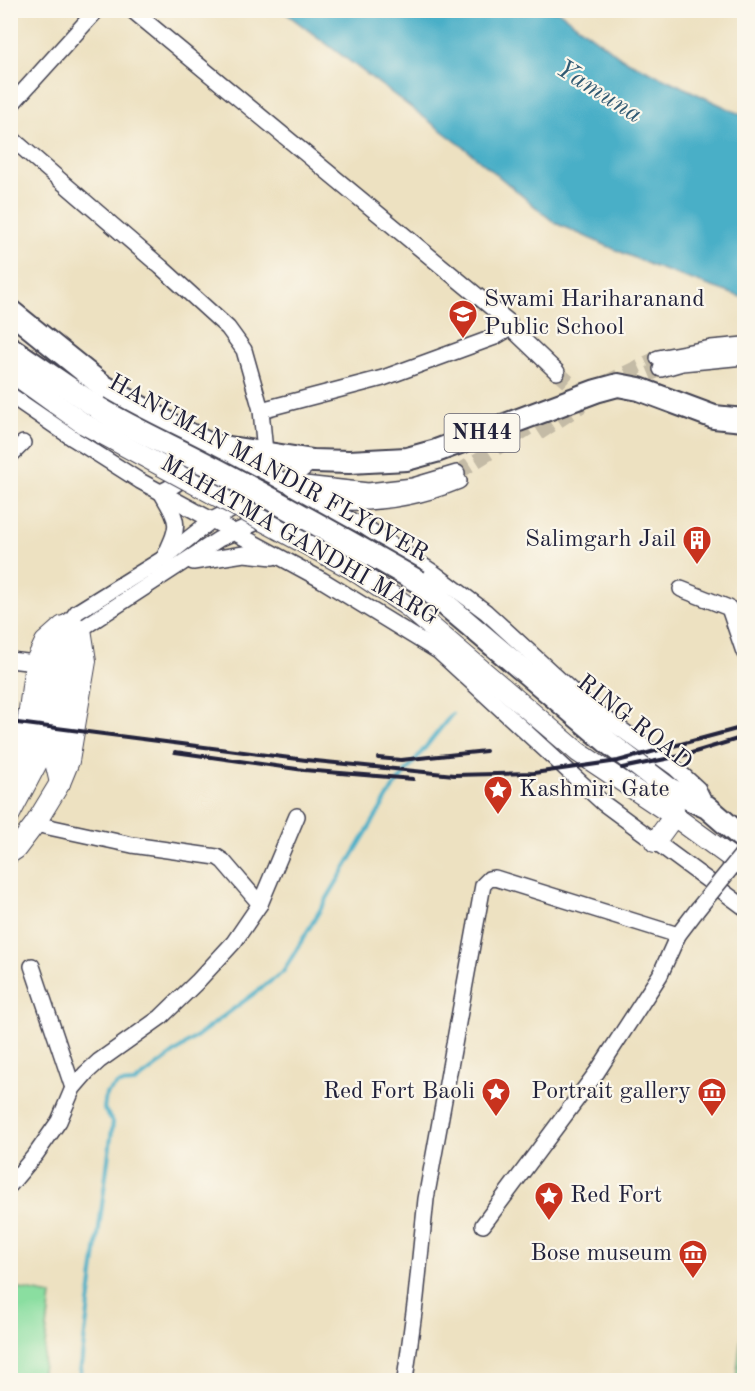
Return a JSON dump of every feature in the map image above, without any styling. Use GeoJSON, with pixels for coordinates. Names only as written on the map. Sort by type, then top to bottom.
{"type":"FeatureCollection","features":[{"type":"Feature","properties":{"kind":"highway","name":"MAHATMA GANDHI MARG"},"geometry":{"type":"LineString","coordinates":[[10,311],[103,386],[210,445]]}},
{"type":"Feature","properties":{"kind":"highway","name":"HANUMAN MANDIR FLYOVER"},"geometry":{"type":"LineString","coordinates":[[10,348],[128,426],[213,467],[419,582],[549,691]]}},
{"type":"Feature","properties":{"kind":"highway","name":"NH44"},"geometry":{"type":"LineString","coordinates":[[210,445],[314,461],[407,459],[436,451],[596,391],[618,385],[639,388],[714,417],[744,420]]}},
{"type":"Feature","properties":{"kind":"highway"},"geometry":{"type":"LineString","coordinates":[[549,691],[586,704]]}},
{"type":"Feature","properties":{"kind":"highway","name":"RING ROAD"},"geometry":{"type":"LineString","coordinates":[[549,691],[610,744],[669,789],[707,807],[744,838]]}},
{"type":"Feature","properties":{"kind":"highway"},"geometry":{"type":"LineString","coordinates":[[669,789],[674,816]]}},
{"type":"Feature","properties":{"kind":"main road","name":"HANUMAN MANDIR FLYOVER"},"geometry":{"type":"LineString","coordinates":[[10,371],[84,424],[352,569],[407,606],[578,752],[674,816]]}},
{"type":"Feature","properties":{"kind":"main road"},"geometry":{"type":"LineString","coordinates":[[27,780],[23,757],[35,663],[45,642],[59,628],[75,626]]}},
{"type":"Feature","properties":{"kind":"main road"},"geometry":{"type":"LineString","coordinates":[[10,814],[37,763],[52,667],[75,626]]}},
{"type":"Feature","properties":{"kind":"main road"},"geometry":{"type":"LineString","coordinates":[[10,853],[16,849],[35,824],[60,783],[69,761],[86,661],[75,626]]}},
{"type":"Feature","properties":{"kind":"main road"},"geometry":{"type":"LineString","coordinates":[[655,842],[674,816],[744,867]]}},
{"type":"Feature","properties":{"kind":"street"},"geometry":{"type":"LineString","coordinates":[[10,106],[97,10]]}},
{"type":"Feature","properties":{"kind":"street"},"geometry":{"type":"LineString","coordinates":[[132,10],[492,307],[557,372]]}},
{"type":"Feature","properties":{"kind":"street"},"geometry":{"type":"LineString","coordinates":[[10,137],[228,328],[244,350],[261,410],[265,452]]}},
{"type":"Feature","properties":{"kind":"street"},"geometry":{"type":"LineString","coordinates":[[261,410],[383,378],[495,337],[507,330],[509,326]]}},
{"type":"Feature","properties":{"kind":"street"},"geometry":{"type":"LineString","coordinates":[[744,345],[711,348],[660,364],[744,357]]}},
{"type":"Feature","properties":{"kind":"street","name":"MAHATMA GANDHI MARG"},"geometry":{"type":"LineString","coordinates":[[10,395],[74,439],[161,492],[322,580],[438,651],[603,803],[744,907]]}},
{"type":"Feature","properties":{"kind":"street"},"geometry":{"type":"LineString","coordinates":[[10,456],[23,443]]}},
{"type":"Feature","properties":{"kind":"street"},"geometry":{"type":"LineString","coordinates":[[164,558],[177,529],[173,513],[161,492],[177,484],[193,471],[210,445],[286,482],[307,499],[365,527],[434,573],[486,612],[586,704],[675,768],[698,789],[707,807]]}},
{"type":"Feature","properties":{"kind":"street"},"geometry":{"type":"LineString","coordinates":[[75,626],[77,612],[164,558],[212,520],[286,482],[314,461]]}},
{"type":"Feature","properties":{"kind":"street"},"geometry":{"type":"LineString","coordinates":[[75,626],[184,563],[219,539],[307,499],[348,504],[402,500],[433,492],[458,477],[413,486],[368,491],[286,482]]}},
{"type":"Feature","properties":{"kind":"street"},"geometry":{"type":"LineString","coordinates":[[184,563],[244,554],[279,558]]}},
{"type":"Feature","properties":{"kind":"street"},"geometry":{"type":"LineString","coordinates":[[681,589],[729,608],[744,652]]}},
{"type":"Feature","properties":{"kind":"street"},"geometry":{"type":"LineString","coordinates":[[10,660],[35,663]]}},
{"type":"Feature","properties":{"kind":"street"},"geometry":{"type":"LineString","coordinates":[[10,1185],[36,1154],[59,1120],[73,1088],[99,1060],[160,1017],[234,942],[260,904],[297,816]]}},
{"type":"Feature","properties":{"kind":"street"},"geometry":{"type":"LineString","coordinates":[[35,824],[132,845],[221,858],[260,904]]}},
{"type":"Feature","properties":{"kind":"street"},"geometry":{"type":"LineString","coordinates":[[483,1225],[597,1072],[660,975],[678,935],[744,852]]}},
{"type":"Feature","properties":{"kind":"street"},"geometry":{"type":"LineString","coordinates":[[405,1380],[426,1199],[483,885],[489,879],[495,879],[678,935]]}},
{"type":"Feature","properties":{"kind":"street"},"geometry":{"type":"LineString","coordinates":[[33,966],[73,1088]]}},
{"type":"Feature","properties":{"kind":"green space"},"geometry":{"type":"Polygon","coordinates":[[[10,1287],[51,1295],[41,1380],[11,1380],[10,1287]]]}},
{"type":"Feature","properties":{"kind":"green space"},"geometry":{"type":"Polygon","coordinates":[[[744,1314],[744,1380],[736,1380],[744,1314]]]}},
{"type":"Feature","properties":{"kind":"water","name":"Yamuna"},"geometry":{"type":"Polygon","coordinates":[[[283,11],[558,11],[623,59],[744,116],[744,298],[655,267],[555,223],[466,149],[283,11]]]}},
{"type":"Feature","properties":{"kind":"waterway"},"geometry":{"type":"LineString","coordinates":[[79,1380],[113,1122],[104,1109],[106,1094],[118,1084],[134,1083],[283,972],[393,788],[452,714]]}},
{"type":"Feature","properties":{"kind":"tunnel"},"geometry":{"type":"LineString","coordinates":[[605,383],[658,358]]}},
{"type":"Feature","properties":{"kind":"tunnel"},"geometry":{"type":"LineString","coordinates":[[628,383],[661,369]]}},
{"type":"Feature","properties":{"kind":"tunnel"},"geometry":{"type":"LineString","coordinates":[[557,372],[582,394]]}},
{"type":"Feature","properties":{"kind":"tunnel"},"geometry":{"type":"LineString","coordinates":[[539,433],[582,405]]}},
{"type":"Feature","properties":{"kind":"tunnel"},"geometry":{"type":"LineString","coordinates":[[457,473],[546,417]]}},
{"type":"Feature","properties":{"kind":"railway"},"geometry":{"type":"LineString","coordinates":[[10,722],[306,760],[454,775],[534,773],[618,761],[744,727]]}},
{"type":"Feature","properties":{"kind":"railway"},"geometry":{"type":"LineString","coordinates":[[622,768],[685,755],[744,737]]}},
{"type":"Feature","properties":{"kind":"railway"},"geometry":{"type":"LineString","coordinates":[[378,758],[401,760],[486,751]]}},
{"type":"Feature","properties":{"kind":"railway"},"geometry":{"type":"LineString","coordinates":[[175,752],[304,770],[413,779]]}},
{"type":"Feature","properties":{"kind":"place","name":"Swami Hariharanand Public School"},"geometry":{"type":"Point","coordinates":[463,340]}},
{"type":"Feature","properties":{"kind":"place","name":"Salimgarh Jail"},"geometry":{"type":"Point","coordinates":[697,566]}},
{"type":"Feature","properties":{"kind":"place","name":"Kashmiri Gate"},"geometry":{"type":"Point","coordinates":[498,816]}},
{"type":"Feature","properties":{"kind":"place","name":"Red Fort Baoli"},"geometry":{"type":"Point","coordinates":[496,1118]}},
{"type":"Feature","properties":{"kind":"place","name":"Portrait gallery"},"geometry":{"type":"Point","coordinates":[712,1118]}},
{"type":"Feature","properties":{"kind":"place","name":"Red Fort"},"geometry":{"type":"Point","coordinates":[549,1222]}},
{"type":"Feature","properties":{"kind":"place","name":"Bose museum"},"geometry":{"type":"Point","coordinates":[693,1280]}}]}
